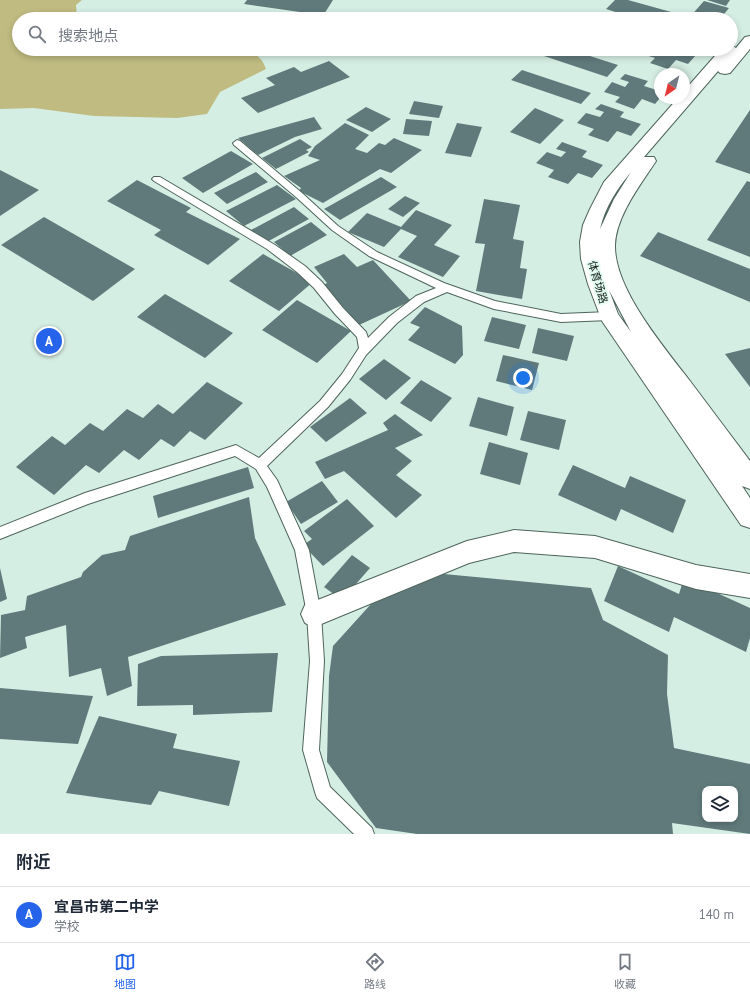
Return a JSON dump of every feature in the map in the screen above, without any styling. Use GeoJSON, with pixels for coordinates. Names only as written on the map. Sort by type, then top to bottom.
{"type":"FeatureCollection","features":[{"type":"Feature","properties":{"kind":"main road"},"geometry":{"type":"LineString","coordinates":[[738,38],[750,24]]}},
{"type":"Feature","properties":{"kind":"main road","name":"体育场路"},"geometry":{"type":"LineString","coordinates":[[738,54],[750,40]]}},
{"type":"Feature","properties":{"kind":"main road","name":"体育场路"},"geometry":{"type":"LineString","coordinates":[[723,56],[610,186],[598,208],[592,227],[589,250],[598,289],[609,316],[750,517]]}},
{"type":"Feature","properties":{"kind":"main road","name":"体育场路"},"geometry":{"type":"LineString","coordinates":[[736,56],[639,171],[612,219],[606,246],[610,267],[615,280],[624,302],[639,328],[750,479]]}},
{"type":"Feature","properties":{"kind":"main road"},"geometry":{"type":"LineString","coordinates":[[314,614],[467,552],[514,541],[595,547],[696,577],[750,586]]}},
{"type":"Feature","properties":{"kind":"lane"},"geometry":{"type":"LineString","coordinates":[[237,143],[299,195],[335,228],[373,254],[447,288],[494,304],[561,318],[609,316]]}},
{"type":"Feature","properties":{"kind":"lane"},"geometry":{"type":"LineString","coordinates":[[156,179],[271,247],[301,268],[318,284],[339,311],[362,335],[365,348]]}},
{"type":"Feature","properties":{"kind":"lane"},"geometry":{"type":"LineString","coordinates":[[260,465],[324,404],[346,377],[365,348],[393,320],[420,299],[447,288]]}},
{"type":"Feature","properties":{"kind":"lane"},"geometry":{"type":"LineString","coordinates":[[0,533],[85,499],[236,450],[260,465],[272,484],[302,550],[314,614],[317,661],[311,750],[323,792],[366,834]]}},
{"type":"Feature","properties":{"kind":"shaded area"},"geometry":{"type":"Polygon","coordinates":[[[0,0],[82,0],[76,5],[76,12],[12,12],[12,56],[257,56],[262,61],[266,69],[220,92],[207,114],[177,118],[94,116],[34,108],[0,109],[0,0]]]}},
{"type":"Feature","properties":{"kind":"building"},"geometry":{"type":"Polygon","coordinates":[[[247,0],[333,0],[325,12],[300,12],[244,4],[247,0]]]}},
{"type":"Feature","properties":{"kind":"building"},"geometry":{"type":"Polygon","coordinates":[[[615,0],[628,0],[671,12],[616,12],[606,9],[615,0]]]}},
{"type":"Feature","properties":{"kind":"building"},"geometry":{"type":"Polygon","coordinates":[[[707,0],[730,0],[726,6],[707,0]]]}},
{"type":"Feature","properties":{"kind":"building"},"geometry":{"type":"Polygon","coordinates":[[[704,1],[729,8],[726,12],[694,12],[704,1]]]}},
{"type":"Feature","properties":{"kind":"building"},"geometry":{"type":"Polygon","coordinates":[[[544,56],[590,56],[618,65],[607,77],[544,56]]]}},
{"type":"Feature","properties":{"kind":"building"},"geometry":{"type":"Polygon","coordinates":[[[649,56],[695,56],[688,64],[676,60],[669,68],[650,63],[655,58],[649,56]]]}},
{"type":"Feature","properties":{"kind":"building"},"geometry":{"type":"Polygon","coordinates":[[[329,61],[350,77],[258,113],[241,98],[275,85],[266,78],[294,67],[301,72],[329,61]]]}},
{"type":"Feature","properties":{"kind":"building"},"geometry":{"type":"Polygon","coordinates":[[[522,70],[591,93],[581,104],[511,80],[522,70]]]}},
{"type":"Feature","properties":{"kind":"building"},"geometry":{"type":"Polygon","coordinates":[[[625,74],[648,81],[644,86],[654,89],[654,104],[642,99],[634,109],[615,102],[620,97],[604,92],[612,82],[625,87],[629,82],[620,79],[625,74]]]}},
{"type":"Feature","properties":{"kind":"building"},"geometry":{"type":"Polygon","coordinates":[[[414,101],[443,106],[439,118],[409,114],[414,101]]]}},
{"type":"Feature","properties":{"kind":"building"},"geometry":{"type":"Polygon","coordinates":[[[601,104],[624,112],[620,117],[641,124],[631,136],[617,131],[608,142],[588,135],[594,129],[577,123],[586,113],[600,117],[604,112],[595,109],[601,104]]]}},
{"type":"Feature","properties":{"kind":"building"},"geometry":{"type":"Polygon","coordinates":[[[366,107],[391,119],[372,132],[346,120],[366,107]]]}},
{"type":"Feature","properties":{"kind":"building"},"geometry":{"type":"Polygon","coordinates":[[[535,108],[564,120],[540,144],[510,132],[535,108]]]}},
{"type":"Feature","properties":{"kind":"building"},"geometry":{"type":"Polygon","coordinates":[[[750,110],[750,174],[715,162],[750,110]]]}},
{"type":"Feature","properties":{"kind":"building"},"geometry":{"type":"Polygon","coordinates":[[[314,117],[322,129],[295,137],[258,155],[238,138],[314,117]]]}},
{"type":"Feature","properties":{"kind":"building"},"geometry":{"type":"Polygon","coordinates":[[[406,119],[432,121],[429,136],[403,134],[406,119]]]}},
{"type":"Feature","properties":{"kind":"building"},"geometry":{"type":"Polygon","coordinates":[[[345,123],[369,135],[355,149],[367,153],[379,143],[385,145],[394,138],[422,150],[391,173],[380,169],[323,203],[299,191],[301,188],[284,176],[320,160],[308,156],[315,146],[345,123]]]}},
{"type":"Feature","properties":{"kind":"building"},"geometry":{"type":"Polygon","coordinates":[[[457,123],[482,127],[471,157],[445,153],[457,123]]]}},
{"type":"Feature","properties":{"kind":"building"},"geometry":{"type":"Polygon","coordinates":[[[300,139],[312,147],[306,150],[309,152],[276,169],[262,158],[300,139]]]}},
{"type":"Feature","properties":{"kind":"building"},"geometry":{"type":"Polygon","coordinates":[[[562,142],[587,151],[582,157],[603,165],[592,178],[578,173],[568,184],[548,177],[554,170],[536,163],[547,152],[561,157],[566,152],[556,149],[562,142]]]}},
{"type":"Feature","properties":{"kind":"building"},"geometry":{"type":"Polygon","coordinates":[[[231,151],[253,164],[203,193],[182,178],[231,151]]]}},
{"type":"Feature","properties":{"kind":"building"},"geometry":{"type":"Polygon","coordinates":[[[0,170],[39,190],[0,216],[0,170]]]}},
{"type":"Feature","properties":{"kind":"building"},"geometry":{"type":"Polygon","coordinates":[[[256,172],[268,182],[227,204],[214,193],[256,172]]]}},
{"type":"Feature","properties":{"kind":"building"},"geometry":{"type":"Polygon","coordinates":[[[381,177],[397,187],[340,220],[324,209],[381,177]]]}},
{"type":"Feature","properties":{"kind":"building"},"geometry":{"type":"Polygon","coordinates":[[[137,180],[191,208],[186,212],[240,239],[208,265],[154,235],[161,230],[107,201],[137,180]]]}},
{"type":"Feature","properties":{"kind":"building"},"geometry":{"type":"Polygon","coordinates":[[[747,181],[750,182],[750,257],[707,240],[747,181]]]}},
{"type":"Feature","properties":{"kind":"building"},"geometry":{"type":"Polygon","coordinates":[[[277,185],[296,199],[244,226],[226,211],[277,185]]]}},
{"type":"Feature","properties":{"kind":"building"},"geometry":{"type":"Polygon","coordinates":[[[405,196],[420,203],[403,217],[388,209],[405,196]]]}},
{"type":"Feature","properties":{"kind":"building"},"geometry":{"type":"Polygon","coordinates":[[[484,199],[520,205],[513,239],[524,241],[520,268],[527,269],[522,299],[476,291],[485,244],[475,243],[484,199]]]}},
{"type":"Feature","properties":{"kind":"building"},"geometry":{"type":"Polygon","coordinates":[[[294,207],[309,219],[265,243],[251,230],[294,207]]]}},
{"type":"Feature","properties":{"kind":"building"},"geometry":{"type":"Polygon","coordinates":[[[416,210],[452,225],[434,245],[460,256],[443,277],[398,257],[417,236],[401,229],[384,247],[348,232],[367,213],[401,227],[416,210]]]}},
{"type":"Feature","properties":{"kind":"building"},"geometry":{"type":"Polygon","coordinates":[[[44,217],[135,269],[93,301],[1,245],[44,217]]]}},
{"type":"Feature","properties":{"kind":"building"},"geometry":{"type":"Polygon","coordinates":[[[311,222],[327,235],[290,256],[274,242],[311,222]]]}},
{"type":"Feature","properties":{"kind":"building"},"geometry":{"type":"Polygon","coordinates":[[[658,232],[750,269],[750,302],[640,256],[658,232]]]}},
{"type":"Feature","properties":{"kind":"building"},"geometry":{"type":"Polygon","coordinates":[[[263,254],[313,282],[279,311],[229,281],[263,254]]]}},
{"type":"Feature","properties":{"kind":"building"},"geometry":{"type":"Polygon","coordinates":[[[344,254],[357,267],[373,260],[411,301],[359,325],[324,285],[327,283],[314,267],[344,254]]]}},
{"type":"Feature","properties":{"kind":"building"},"geometry":{"type":"Polygon","coordinates":[[[165,294],[233,333],[205,358],[137,317],[165,294]]]}},
{"type":"Feature","properties":{"kind":"building"},"geometry":{"type":"Polygon","coordinates":[[[297,300],[351,331],[317,363],[262,330],[297,300]]]}},
{"type":"Feature","properties":{"kind":"building"},"geometry":{"type":"Polygon","coordinates":[[[425,307],[462,326],[463,355],[455,364],[408,340],[420,327],[410,323],[425,307]]]}},
{"type":"Feature","properties":{"kind":"building"},"geometry":{"type":"Polygon","coordinates":[[[492,317],[526,325],[519,349],[484,341],[492,317]]]}},
{"type":"Feature","properties":{"kind":"building"},"geometry":{"type":"Polygon","coordinates":[[[538,328],[574,336],[567,361],[532,353],[538,328]]]}},
{"type":"Feature","properties":{"kind":"building"},"geometry":{"type":"Polygon","coordinates":[[[750,348],[750,387],[725,354],[750,348]]]}},
{"type":"Feature","properties":{"kind":"building"},"geometry":{"type":"Polygon","coordinates":[[[503,355],[539,363],[532,390],[496,381],[503,355]]]}},
{"type":"Feature","properties":{"kind":"building"},"geometry":{"type":"Polygon","coordinates":[[[384,359],[411,378],[386,400],[359,379],[384,359]]]}},
{"type":"Feature","properties":{"kind":"building"},"geometry":{"type":"Polygon","coordinates":[[[421,380],[452,398],[431,422],[400,403],[421,380]]]}},
{"type":"Feature","properties":{"kind":"building"},"geometry":{"type":"Polygon","coordinates":[[[207,382],[243,403],[205,440],[190,431],[174,447],[161,439],[139,460],[124,450],[99,473],[86,465],[54,495],[16,467],[52,436],[65,445],[90,423],[103,431],[127,409],[143,418],[158,404],[173,414],[207,382]]]}},
{"type":"Feature","properties":{"kind":"building"},"geometry":{"type":"Polygon","coordinates":[[[478,397],[514,407],[507,436],[469,426],[478,397]]]}},
{"type":"Feature","properties":{"kind":"building"},"geometry":{"type":"Polygon","coordinates":[[[350,398],[367,413],[326,442],[310,427],[350,398]]]}},
{"type":"Feature","properties":{"kind":"building"},"geometry":{"type":"Polygon","coordinates":[[[528,411],[566,420],[559,450],[520,440],[528,411]]]}},
{"type":"Feature","properties":{"kind":"building"},"geometry":{"type":"Polygon","coordinates":[[[395,414],[423,435],[395,448],[412,461],[396,475],[422,495],[396,518],[344,471],[325,479],[315,462],[388,430],[383,423],[395,414]]]}},
{"type":"Feature","properties":{"kind":"building"},"geometry":{"type":"Polygon","coordinates":[[[489,442],[528,453],[520,485],[480,474],[489,442]]]}},
{"type":"Feature","properties":{"kind":"building"},"geometry":{"type":"Polygon","coordinates":[[[573,465],[625,488],[630,476],[686,500],[673,533],[621,509],[616,521],[558,495],[573,465]]]}},
{"type":"Feature","properties":{"kind":"building"},"geometry":{"type":"Polygon","coordinates":[[[248,467],[254,488],[158,518],[153,496],[248,467]]]}},
{"type":"Feature","properties":{"kind":"building"},"geometry":{"type":"Polygon","coordinates":[[[322,481],[338,502],[301,524],[286,502],[322,481]]]}},
{"type":"Feature","properties":{"kind":"building"},"geometry":{"type":"Polygon","coordinates":[[[249,497],[255,538],[286,605],[128,657],[132,686],[107,696],[101,668],[69,677],[66,625],[25,637],[27,648],[0,658],[1,615],[25,610],[27,596],[81,577],[83,572],[102,555],[125,550],[130,536],[249,497]]]}},
{"type":"Feature","properties":{"kind":"building"},"geometry":{"type":"Polygon","coordinates":[[[347,499],[374,526],[323,566],[303,545],[312,539],[304,531],[347,499]]]}},
{"type":"Feature","properties":{"kind":"building"},"geometry":{"type":"Polygon","coordinates":[[[352,555],[370,568],[342,600],[324,587],[352,555]]]}},
{"type":"Feature","properties":{"kind":"building"},"geometry":{"type":"Polygon","coordinates":[[[618,566],[679,594],[684,578],[750,608],[750,638],[746,652],[674,617],[669,632],[604,601],[618,566]]]}},
{"type":"Feature","properties":{"kind":"building"},"geometry":{"type":"Polygon","coordinates":[[[0,568],[7,599],[0,602],[0,568]]]}},
{"type":"Feature","properties":{"kind":"building"},"geometry":{"type":"Polygon","coordinates":[[[444,574],[591,588],[603,620],[668,655],[667,694],[674,748],[750,764],[750,834],[672,823],[673,834],[417,834],[376,828],[327,762],[329,676],[333,646],[371,604],[444,574]]]}},
{"type":"Feature","properties":{"kind":"building"},"geometry":{"type":"Polygon","coordinates":[[[278,653],[272,712],[193,715],[193,705],[137,706],[138,664],[161,656],[278,653]]]}},
{"type":"Feature","properties":{"kind":"building"},"geometry":{"type":"Polygon","coordinates":[[[0,688],[93,696],[78,744],[0,739],[0,688]]]}},
{"type":"Feature","properties":{"kind":"building"},"geometry":{"type":"Polygon","coordinates":[[[99,716],[177,734],[173,748],[240,761],[229,806],[159,791],[151,805],[66,793],[99,716]]]}},
{"type":"Feature","properties":{"kind":"place","name":"宜昌市第二中学"},"geometry":{"type":"Point","coordinates":[49,341]}}]}
